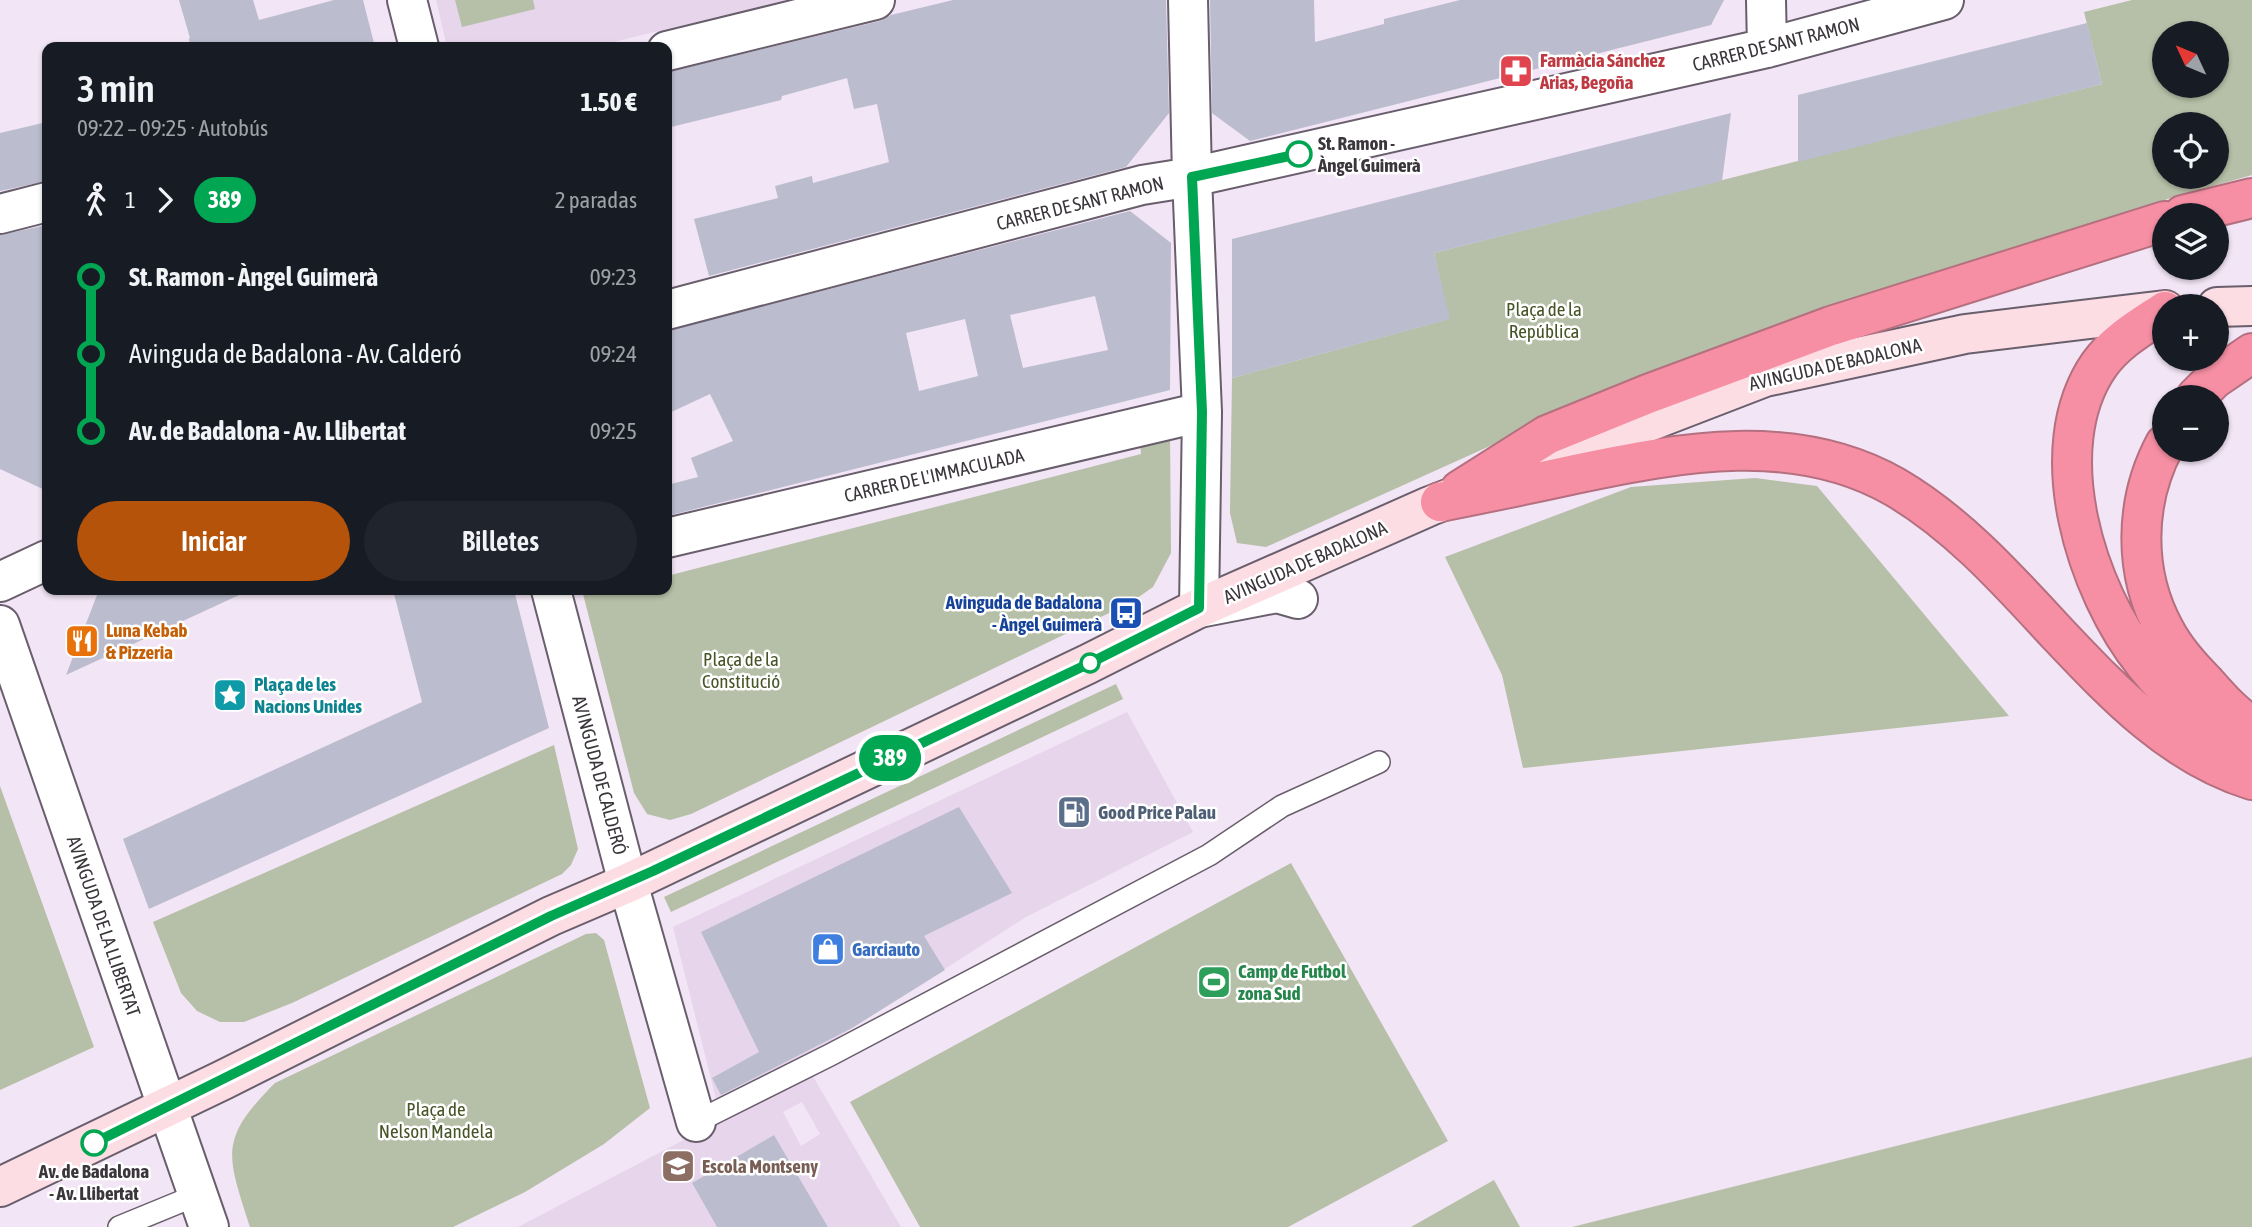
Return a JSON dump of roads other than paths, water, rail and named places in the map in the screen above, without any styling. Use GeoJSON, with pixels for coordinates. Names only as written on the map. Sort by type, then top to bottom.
{"type":"FeatureCollection","features":[{"type":"Feature","properties":{"kind":"highway"},"geometry":{"type":"LineString","coordinates":[[2229,204],[2252,198]]}},
{"type":"Feature","properties":{"kind":"highway"},"geometry":{"type":"LineString","coordinates":[[1440,502],[1547,435],[1648,394],[1830,326],[2152,225]]}},
{"type":"Feature","properties":{"kind":"highway"},"geometry":{"type":"LineString","coordinates":[[2152,319],[2120,341],[2099,365],[2085,391],[2076,421],[2073,455],[2074,492],[2080,531],[2092,569],[2108,604],[2123,633],[2145,664],[2199,718],[2222,735],[2252,750]]}},
{"type":"Feature","properties":{"kind":"highway"},"geometry":{"type":"LineString","coordinates":[[2208,385],[2252,353]]}},
{"type":"Feature","properties":{"kind":"highway"},"geometry":{"type":"LineString","coordinates":[[1440,502],[1684,454],[1755,450],[1802,455],[1852,468],[1894,486],[1970,542],[2129,706],[2168,738],[2198,756],[2252,780]]}},
{"type":"Feature","properties":{"kind":"highway"},"geometry":{"type":"LineString","coordinates":[[2156,462],[2144,501],[2140,539],[2143,568],[2151,599],[2165,632],[2190,666],[2235,716],[2252,726]]}},
{"type":"Feature","properties":{"kind":"street"},"geometry":{"type":"LineString","coordinates":[[407,0],[418,42]]}},
{"type":"Feature","properties":{"kind":"street"},"geometry":{"type":"LineString","coordinates":[[672,50],[875,0]]}},
{"type":"Feature","properties":{"kind":"street"},"geometry":{"type":"LineString","coordinates":[[1188,0],[1202,412],[1199,608],[1276,593],[1298,599]]}},
{"type":"Feature","properties":{"kind":"street"},"geometry":{"type":"LineString","coordinates":[[1766,0],[1767,48]]}},
{"type":"Feature","properties":{"kind":"street","name":"CARRER DE SANT RAMON"},"geometry":{"type":"LineString","coordinates":[[672,309],[1142,186],[1767,48],[1944,0]]}},
{"type":"Feature","properties":{"kind":"street"},"geometry":{"type":"LineString","coordinates":[[0,214],[42,203]]}},
{"type":"Feature","properties":{"kind":"street"},"geometry":{"type":"LineString","coordinates":[[2229,307],[2252,306]]}},
{"type":"Feature","properties":{"kind":"street","name":"AVINGUDA DE BADALONA"},"geometry":{"type":"LineString","coordinates":[[0,1187],[551,916],[628,883],[1088,664],[1199,608],[1440,502],[1765,377],[1965,334],[2152,312]]}},
{"type":"Feature","properties":{"kind":"street","name":"CARRER DE L'IMMACULADA"},"geometry":{"type":"LineString","coordinates":[[672,537],[1202,412]]}},
{"type":"Feature","properties":{"kind":"street"},"geometry":{"type":"LineString","coordinates":[[0,582],[42,563]]}},
{"type":"Feature","properties":{"kind":"street","name":"AVINGUDA DE CALDERÓ"},"geometry":{"type":"LineString","coordinates":[[552,595],[628,883],[696,1122]]}},
{"type":"Feature","properties":{"kind":"street","name":"AVINGUDA DE LA LLIBERTAT"},"geometry":{"type":"LineString","coordinates":[[0,625],[203,1211]]}},
{"type":"Feature","properties":{"kind":"lane"},"geometry":{"type":"LineString","coordinates":[[696,1122],[830,1055],[1209,855],[1282,806],[1379,762]]}},
{"type":"Feature","properties":{"kind":"lane"},"geometry":{"type":"LineString","coordinates":[[119,1227],[203,1211]]}},
{"type":"Feature","properties":{"kind":"place","name":"Farmàcia Sánchez Arias, Begoña"},"geometry":{"type":"Point","coordinates":[1516,71]}},
{"type":"Feature","properties":{"kind":"place","name":"St. Ramon - Àngel Guimerà"},"geometry":{"type":"Point","coordinates":[1299,154]}},
{"type":"Feature","properties":{"kind":"place","name":"Avinguda de Badalona - Àngel Guimerà"},"geometry":{"type":"Point","coordinates":[1126,613]}},
{"type":"Feature","properties":{"kind":"place","name":"Luna Kebab & Pizzeria"},"geometry":{"type":"Point","coordinates":[82,641]}},
{"type":"Feature","properties":{"kind":"place","name":"Plaça de les Nacions Unides"},"geometry":{"type":"Point","coordinates":[230,695]}},
{"type":"Feature","properties":{"kind":"place","name":"Good Price Palau"},"geometry":{"type":"Point","coordinates":[1074,812]}},
{"type":"Feature","properties":{"kind":"place","name":"Garciauto"},"geometry":{"type":"Point","coordinates":[828,949]}},
{"type":"Feature","properties":{"kind":"place","name":"Camp de Futbol zona Sud"},"geometry":{"type":"Point","coordinates":[1214,982]}},
{"type":"Feature","properties":{"kind":"place","name":"Av. de Badalona - Av. Llibertat"},"geometry":{"type":"Point","coordinates":[94,1143]}},
{"type":"Feature","properties":{"kind":"place","name":"Escola Montseny"},"geometry":{"type":"Point","coordinates":[678,1166]}},
{"type":"Feature","properties":{"kind":"park label","name":"Plaça de la República"},"geometry":{"type":"Point","coordinates":[1544,320]}},
{"type":"Feature","properties":{"kind":"park label","name":"Plaça de la Constitució"},"geometry":{"type":"Point","coordinates":[741,670]}},
{"type":"Feature","properties":{"kind":"park label","name":"Plaça de Nelson Mandela"},"geometry":{"type":"Point","coordinates":[436,1120]}}]}
